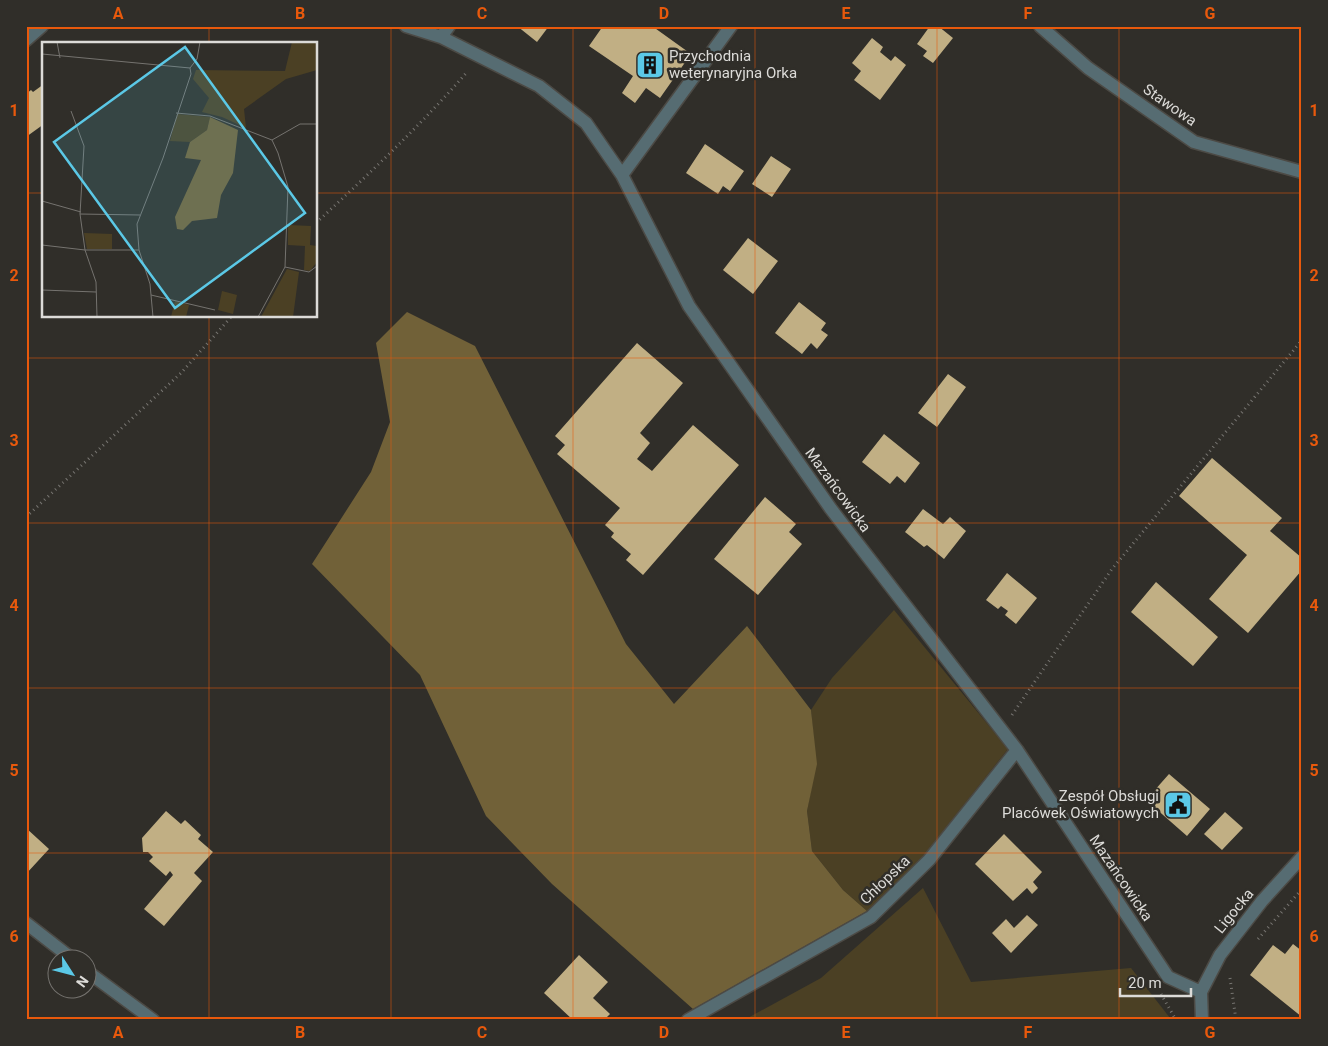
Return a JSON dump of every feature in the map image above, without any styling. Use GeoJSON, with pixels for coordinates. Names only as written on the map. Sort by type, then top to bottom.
{"type":"FeatureCollection","features":[{"type":"Feature","properties":{"kind":"street"},"geometry":{"type":"LineString","coordinates":[[26,40],[42,26]]}},
{"type":"Feature","properties":{"kind":"street","name":"Mazańcowicka"},"geometry":{"type":"LineString","coordinates":[[406,26],[445,32],[480,57],[539,86],[586,123],[622,175],[689,306],[830,510],[1017,750],[1168,977],[1201,992]]}},
{"type":"Feature","properties":{"kind":"street"},"geometry":{"type":"LineString","coordinates":[[622,175],[731,26]]}},
{"type":"Feature","properties":{"kind":"street","name":"Stawowa"},"geometry":{"type":"LineString","coordinates":[[1040,26],[1088,68],[1194,142],[1302,172]]}},
{"type":"Feature","properties":{"kind":"street","name":"Chłopska"},"geometry":{"type":"LineString","coordinates":[[688,1020],[871,917],[929,860],[1017,750]]}},
{"type":"Feature","properties":{"kind":"street","name":"Ligocka"},"geometry":{"type":"LineString","coordinates":[[1201,992],[1220,955],[1262,901],[1302,857]]}},
{"type":"Feature","properties":{"kind":"street"},"geometry":{"type":"LineString","coordinates":[[26,923],[58,948]]}},
{"type":"Feature","properties":{"kind":"street"},"geometry":{"type":"LineString","coordinates":[[98,979],[153,1020]]}},
{"type":"Feature","properties":{"kind":"street"},"geometry":{"type":"LineString","coordinates":[[1201,992],[1202,1020]]}},
{"type":"Feature","properties":{"kind":"path"},"geometry":{"type":"LineString","coordinates":[[318,221],[368,175],[447,95],[480,57]]}},
{"type":"Feature","properties":{"kind":"path"},"geometry":{"type":"LineString","coordinates":[[26,517],[181,373],[230,318]]}},
{"type":"Feature","properties":{"kind":"path"},"geometry":{"type":"LineString","coordinates":[[1002,730],[1112,569],[1302,340]]}},
{"type":"Feature","properties":{"kind":"path"},"geometry":{"type":"LineString","coordinates":[[1253,945],[1302,890]]}},
{"type":"Feature","properties":{"kind":"path"},"geometry":{"type":"LineString","coordinates":[[1229,972],[1236,1020]]}},
{"type":"Feature","properties":{"kind":"shaded area"},"geometry":{"type":"Polygon","coordinates":[[[407,312],[475,346],[626,644],[674,704],[747,626],[811,710],[817,764],[807,811],[812,851],[843,890],[867,911],[693,1009],[552,884],[486,816],[420,675],[312,564],[371,472],[390,422],[376,343],[407,312]]]}},
{"type":"Feature","properties":{"kind":"shaded area"},"geometry":{"type":"Polygon","coordinates":[[[894,610],[1008,749],[924,855],[867,911],[843,890],[812,851],[807,811],[816,764],[811,710],[832,678],[894,610]]]}},
{"type":"Feature","properties":{"kind":"shaded area"},"geometry":{"type":"Polygon","coordinates":[[[923,888],[971,982],[1131,968],[1170,1018],[1169,1020],[744,1020],[821,978],[923,888]]]}},
{"type":"Feature","properties":{"kind":"building"},"geometry":{"type":"Polygon","coordinates":[[[517,26],[549,26],[537,42],[517,26]]]}},
{"type":"Feature","properties":{"kind":"building","name":"Przychodnia weterynaryjna Orka"},"geometry":{"type":"Polygon","coordinates":[[[603,26],[652,26],[691,54],[660,98],[646,88],[635,103],[622,93],[633,76],[589,46],[603,26]]]}},
{"type":"Feature","properties":{"kind":"building"},"geometry":{"type":"Polygon","coordinates":[[[930,26],[938,26],[953,38],[933,63],[923,56],[927,51],[917,44],[930,26]]]}},
{"type":"Feature","properties":{"kind":"building"},"geometry":{"type":"Polygon","coordinates":[[[872,38],[883,47],[880,52],[891,61],[895,56],[906,65],[880,100],[854,80],[861,71],[852,63],[872,38]]]}},
{"type":"Feature","properties":{"kind":"building"},"geometry":{"type":"Polygon","coordinates":[[[42,85],[42,125],[26,137],[26,94],[31,90],[33,92],[42,85]]]}},
{"type":"Feature","properties":{"kind":"building"},"geometry":{"type":"Polygon","coordinates":[[[705,144],[744,171],[730,191],[723,186],[718,194],[686,173],[705,144]]]}},
{"type":"Feature","properties":{"kind":"building"},"geometry":{"type":"Polygon","coordinates":[[[771,156],[791,169],[772,197],[752,184],[771,156]]]}},
{"type":"Feature","properties":{"kind":"building"},"geometry":{"type":"Polygon","coordinates":[[[748,238],[778,261],[753,294],[723,270],[748,238]]]}},
{"type":"Feature","properties":{"kind":"building"},"geometry":{"type":"Polygon","coordinates":[[[799,302],[826,323],[821,330],[828,335],[817,349],[811,343],[802,354],[775,333],[799,302]]]}},
{"type":"Feature","properties":{"kind":"building"},"geometry":{"type":"Polygon","coordinates":[[[637,343],[683,383],[640,433],[650,443],[637,459],[652,471],[693,425],[739,465],[643,575],[626,560],[631,554],[611,537],[614,533],[605,525],[620,508],[557,454],[565,445],[555,436],[637,343]]]}},
{"type":"Feature","properties":{"kind":"building"},"geometry":{"type":"Polygon","coordinates":[[[948,374],[966,387],[937,427],[918,413],[948,374]]]}},
{"type":"Feature","properties":{"kind":"building"},"geometry":{"type":"Polygon","coordinates":[[[884,434],[920,463],[905,483],[897,476],[890,484],[862,462],[884,434]]]}},
{"type":"Feature","properties":{"kind":"building"},"geometry":{"type":"Polygon","coordinates":[[[1212,458],[1282,518],[1270,531],[1302,558],[1302,570],[1248,633],[1209,599],[1247,555],[1179,496],[1212,458]]]}},
{"type":"Feature","properties":{"kind":"building"},"geometry":{"type":"Polygon","coordinates":[[[765,497],[796,524],[789,532],[802,544],[758,595],[714,559],[765,497]]]}},
{"type":"Feature","properties":{"kind":"building"},"geometry":{"type":"Polygon","coordinates":[[[923,509],[943,524],[950,517],[966,531],[944,559],[927,545],[924,547],[905,532],[923,509]]]}},
{"type":"Feature","properties":{"kind":"building"},"geometry":{"type":"Polygon","coordinates":[[[1007,573],[1037,598],[1016,624],[1005,615],[1008,611],[1001,606],[998,609],[986,600],[1007,573]]]}},
{"type":"Feature","properties":{"kind":"building"},"geometry":{"type":"Polygon","coordinates":[[[1156,582],[1218,637],[1193,666],[1131,612],[1156,582]]]}},
{"type":"Feature","properties":{"kind":"building","name":"Zespół Obsługi Placówek Oświatowych"},"geometry":{"type":"Polygon","coordinates":[[[1169,774],[1210,809],[1187,836],[1146,800],[1169,774]]]}},
{"type":"Feature","properties":{"kind":"building"},"geometry":{"type":"Polygon","coordinates":[[[166,811],[181,824],[185,820],[201,835],[198,839],[213,852],[194,873],[202,881],[164,926],[144,909],[173,875],[170,871],[166,876],[149,861],[153,857],[148,852],[143,852],[142,838],[166,811]]]}},
{"type":"Feature","properties":{"kind":"building"},"geometry":{"type":"Polygon","coordinates":[[[1225,812],[1243,828],[1222,850],[1204,834],[1225,812]]]}},
{"type":"Feature","properties":{"kind":"building"},"geometry":{"type":"Polygon","coordinates":[[[26,828],[49,849],[26,874],[26,828]]]}},
{"type":"Feature","properties":{"kind":"building"},"geometry":{"type":"Polygon","coordinates":[[[1004,834],[1042,872],[1033,882],[1038,888],[1032,894],[1027,888],[1013,901],[975,864],[1004,834]]]}},
{"type":"Feature","properties":{"kind":"building"},"geometry":{"type":"Polygon","coordinates":[[[1027,915],[1038,925],[1011,953],[992,933],[1006,919],[1014,928],[1027,915]]]}},
{"type":"Feature","properties":{"kind":"building"},"geometry":{"type":"Polygon","coordinates":[[[1293,944],[1302,951],[1302,1017],[1250,975],[1273,945],[1285,954],[1293,944]]]}},
{"type":"Feature","properties":{"kind":"building"},"geometry":{"type":"Polygon","coordinates":[[[579,955],[608,982],[593,998],[610,1014],[604,1020],[573,1020],[544,993],[579,955]]]}},
{"type":"Feature","properties":{"kind":"place","name":"Przychodnia weterynaryjna Orka"},"geometry":{"type":"Point","coordinates":[650,65]}},
{"type":"Feature","properties":{"kind":"place","name":"Zespół Obsługi Placówek Oświatowych"},"geometry":{"type":"Point","coordinates":[1178,805]}}]}
